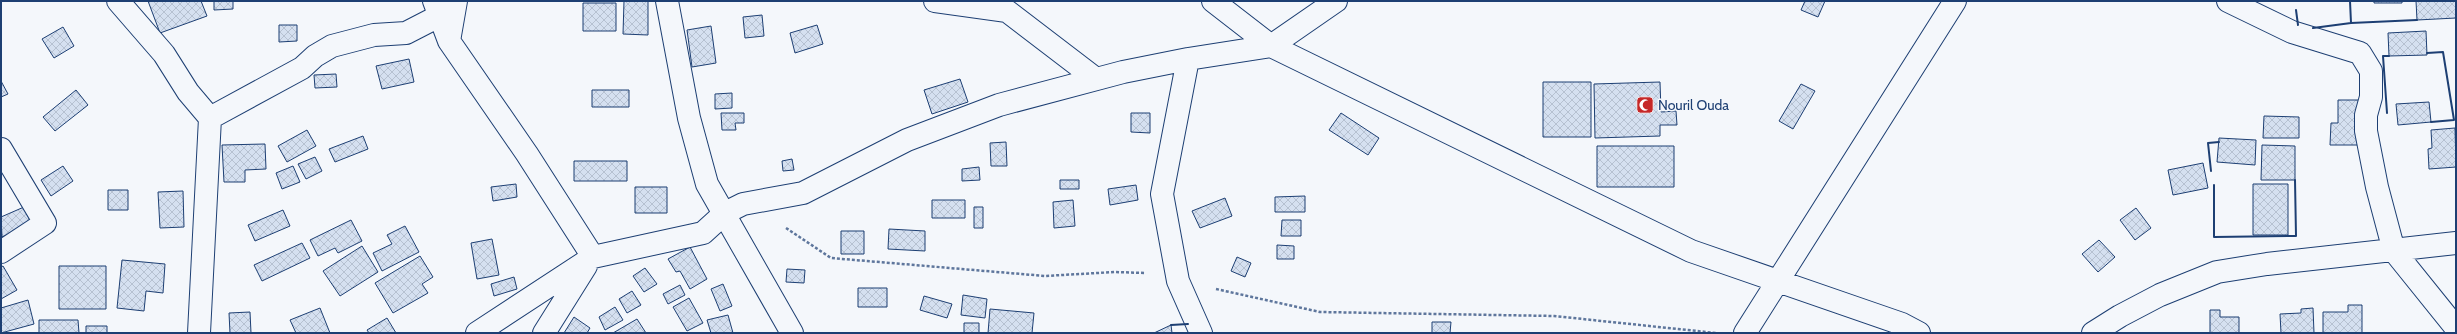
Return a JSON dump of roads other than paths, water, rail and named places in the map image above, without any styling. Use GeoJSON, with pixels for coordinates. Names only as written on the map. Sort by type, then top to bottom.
{"type":"FeatureCollection","features":[{"type":"Feature","properties":{"kind":"street"},"geometry":{"type":"LineString","coordinates":[[118,1],[164,54],[188,92],[210,118],[199,333]]}},
{"type":"Feature","properties":{"kind":"street"},"geometry":{"type":"LineString","coordinates":[[449,41],[456,1]]}},
{"type":"Feature","properties":{"kind":"street"},"geometry":{"type":"LineString","coordinates":[[667,1],[689,118],[707,184],[734,208],[792,333]]}},
{"type":"Feature","properties":{"kind":"street"},"geometry":{"type":"LineString","coordinates":[[935,1],[1007,11],[1096,79]]}},
{"type":"Feature","properties":{"kind":"street"},"geometry":{"type":"LineString","coordinates":[[1213,1],[1271,46],[1691,251],[1902,324],[1919,333]]}},
{"type":"Feature","properties":{"kind":"street"},"geometry":{"type":"LineString","coordinates":[[477,333],[593,257],[702,233],[734,208],[803,193],[906,140],[999,105],[1096,79],[1188,59],[1271,46],[1336,1]]}},
{"type":"Feature","properties":{"kind":"street"},"geometry":{"type":"LineString","coordinates":[[1745,333],[1955,1]]}},
{"type":"Feature","properties":{"kind":"street"},"geometry":{"type":"LineString","coordinates":[[2228,1],[2292,32],[2360,53],[2371,71],[2371,97],[2366,115],[2366,131],[2377,187],[2394,251],[2456,328]]}},
{"type":"Feature","properties":{"kind":"street"},"geometry":{"type":"LineString","coordinates":[[210,118],[302,68],[315,56],[332,46],[374,34],[406,33],[436,8],[449,41],[523,148],[593,257]]}},
{"type":"Feature","properties":{"kind":"street"},"geometry":{"type":"LineString","coordinates":[[1188,59],[1162,194],[1178,280],[1202,333]]}},
{"type":"Feature","properties":{"kind":"street"},"geometry":{"type":"LineString","coordinates":[[1,149],[45,223],[1,252]]}},
{"type":"Feature","properties":{"kind":"street"},"geometry":{"type":"LineString","coordinates":[[2093,333],[2120,316],[2160,295],[2217,272],[2267,264],[2456,243]]}},
{"type":"Feature","properties":{"kind":"street"},"geometry":{"type":"LineString","coordinates":[[544,333],[593,257]]}},
{"type":"Feature","properties":{"kind":"place","name":"Nouril Ouda"},"geometry":{"type":"Point","coordinates":[1645,105]}}]}
